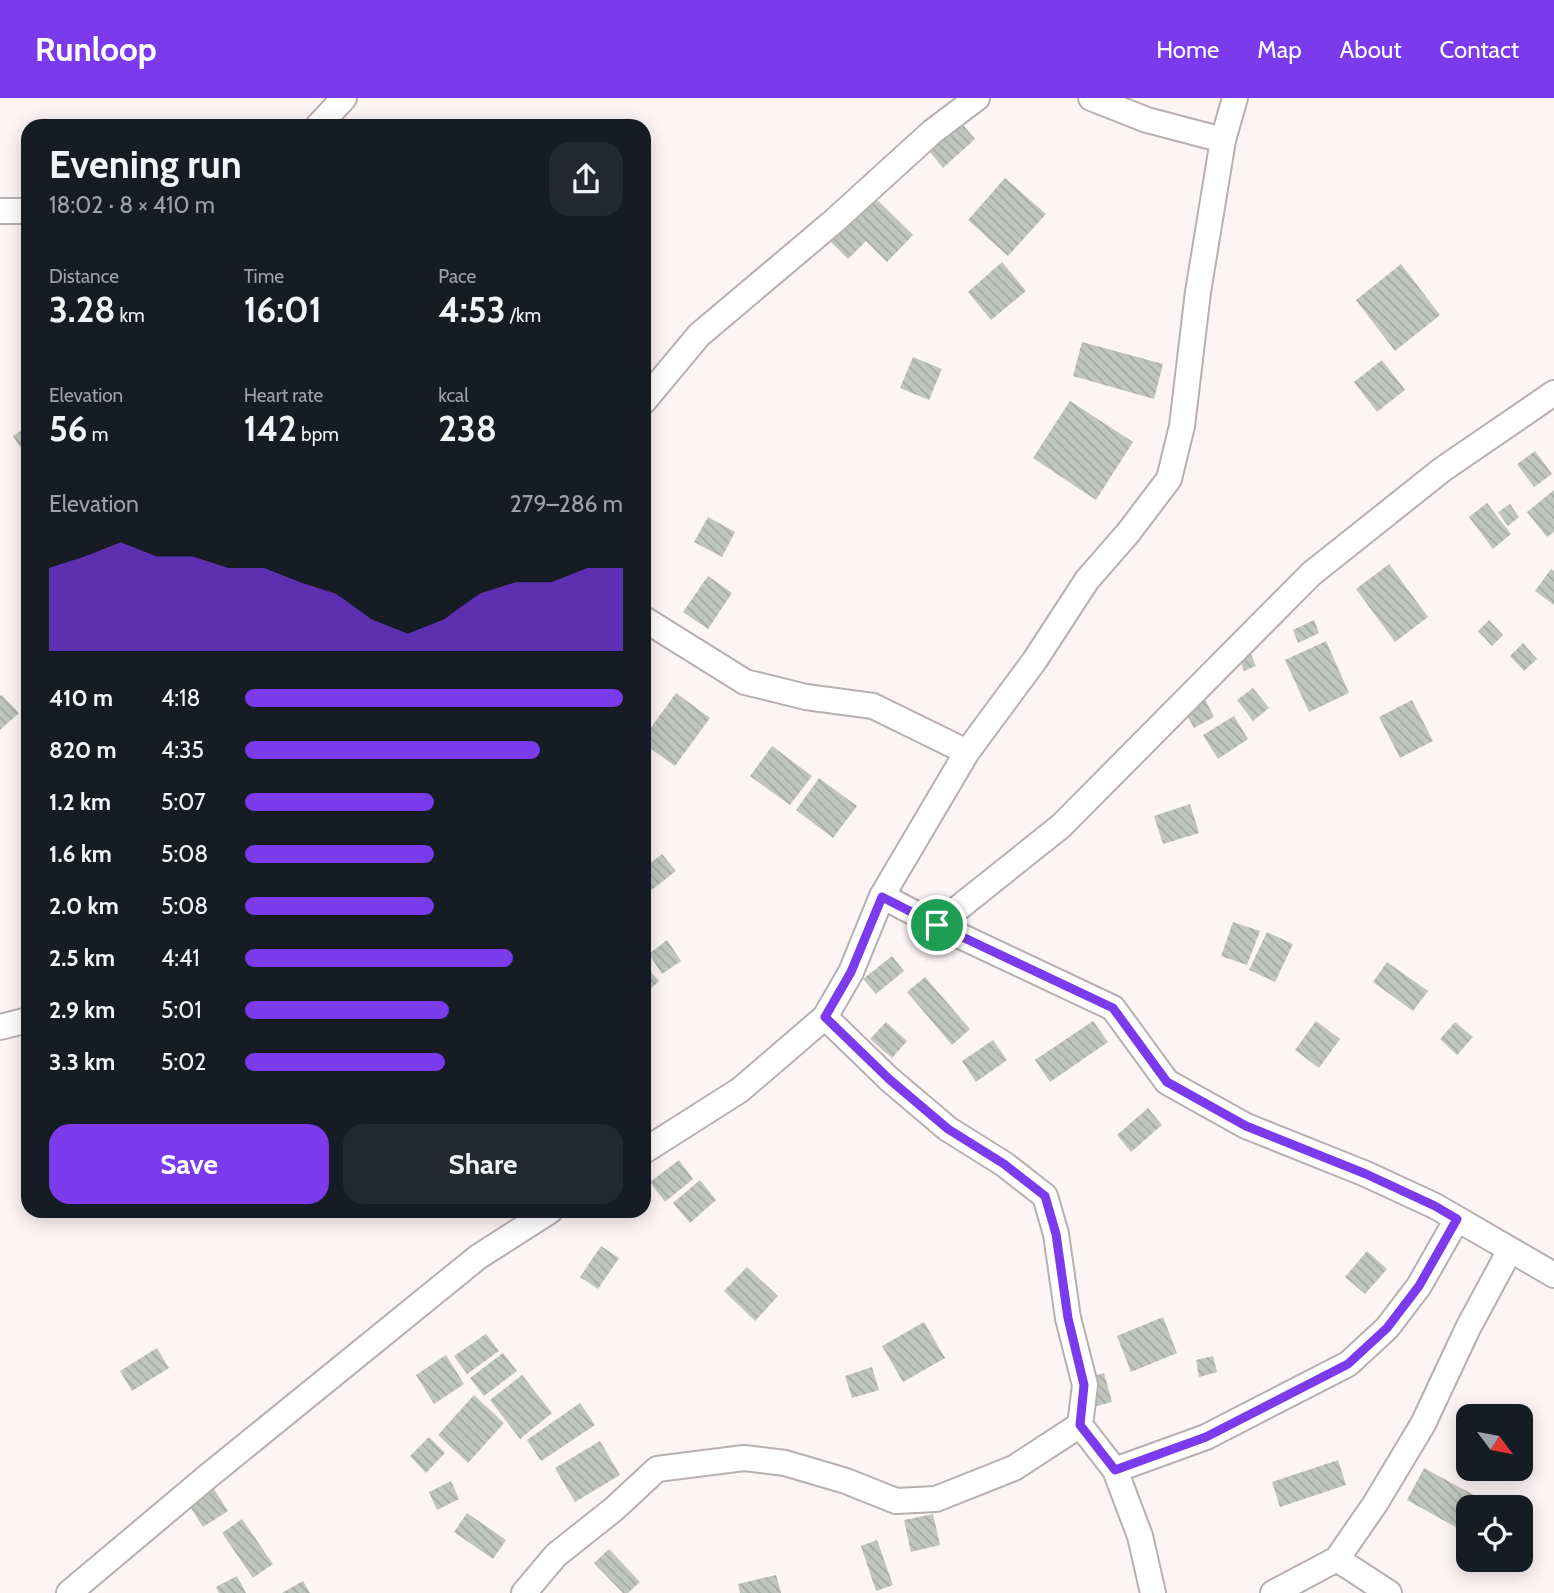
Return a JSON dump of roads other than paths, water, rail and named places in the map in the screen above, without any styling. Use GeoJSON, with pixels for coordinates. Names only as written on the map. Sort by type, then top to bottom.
{"type":"FeatureCollection","features":[{"type":"Feature","properties":{"kind":"street"},"geometry":{"type":"LineString","coordinates":[[324,119],[344,98]]}},
{"type":"Feature","properties":{"kind":"street"},"geometry":{"type":"LineString","coordinates":[[651,393],[699,335],[833,222],[932,132],[977,98]]}},
{"type":"Feature","properties":{"kind":"street"},"geometry":{"type":"LineString","coordinates":[[1091,98],[1147,120],[1223,140]]}},
{"type":"Feature","properties":{"kind":"street"},"geometry":{"type":"LineString","coordinates":[[651,1147],[740,1090],[825,1017],[851,972],[882,897],[967,752],[1035,660],[1087,580],[1128,533],[1169,479],[1182,426],[1198,292],[1223,140],[1235,98]]}},
{"type":"Feature","properties":{"kind":"street"},"geometry":{"type":"LineString","coordinates":[[0,211],[21,211]]}},
{"type":"Feature","properties":{"kind":"street"},"geometry":{"type":"LineString","coordinates":[[937,925],[1061,826],[1311,574],[1443,470],[1554,393]]}},
{"type":"Feature","properties":{"kind":"street"},"geometry":{"type":"LineString","coordinates":[[651,624],[745,682],[806,697],[873,706],[967,752]]}},
{"type":"Feature","properties":{"kind":"street"},"geometry":{"type":"LineString","coordinates":[[882,897],[1113,1008],[1167,1082],[1246,1126],[1366,1174],[1435,1206],[1554,1275]]}},
{"type":"Feature","properties":{"kind":"street"},"geometry":{"type":"LineString","coordinates":[[825,1017],[889,1079],[948,1129],[1004,1164],[1045,1196],[1056,1234],[1068,1318],[1084,1385],[1080,1425],[1115,1470],[1140,1536],[1153,1593]]}},
{"type":"Feature","properties":{"kind":"street"},"geometry":{"type":"LineString","coordinates":[[0,1027],[21,1022]]}},
{"type":"Feature","properties":{"kind":"street"},"geometry":{"type":"LineString","coordinates":[[69,1593],[206,1477],[478,1257],[539,1218]]}},
{"type":"Feature","properties":{"kind":"street"},"geometry":{"type":"LineString","coordinates":[[1115,1470],[1206,1437],[1348,1364],[1387,1328],[1419,1286],[1457,1219]]}},
{"type":"Feature","properties":{"kind":"street"},"geometry":{"type":"LineString","coordinates":[[1273,1593],[1337,1559],[1375,1504],[1423,1424],[1468,1328],[1510,1250]]}},
{"type":"Feature","properties":{"kind":"street"},"geometry":{"type":"LineString","coordinates":[[524,1593],[556,1555],[614,1509],[657,1469],[744,1458],[785,1463],[846,1481],[896,1502],[936,1499],[1014,1468],[1080,1425]]}},
{"type":"Feature","properties":{"kind":"street"},"geometry":{"type":"LineString","coordinates":[[1337,1559],[1390,1593]]}}]}
